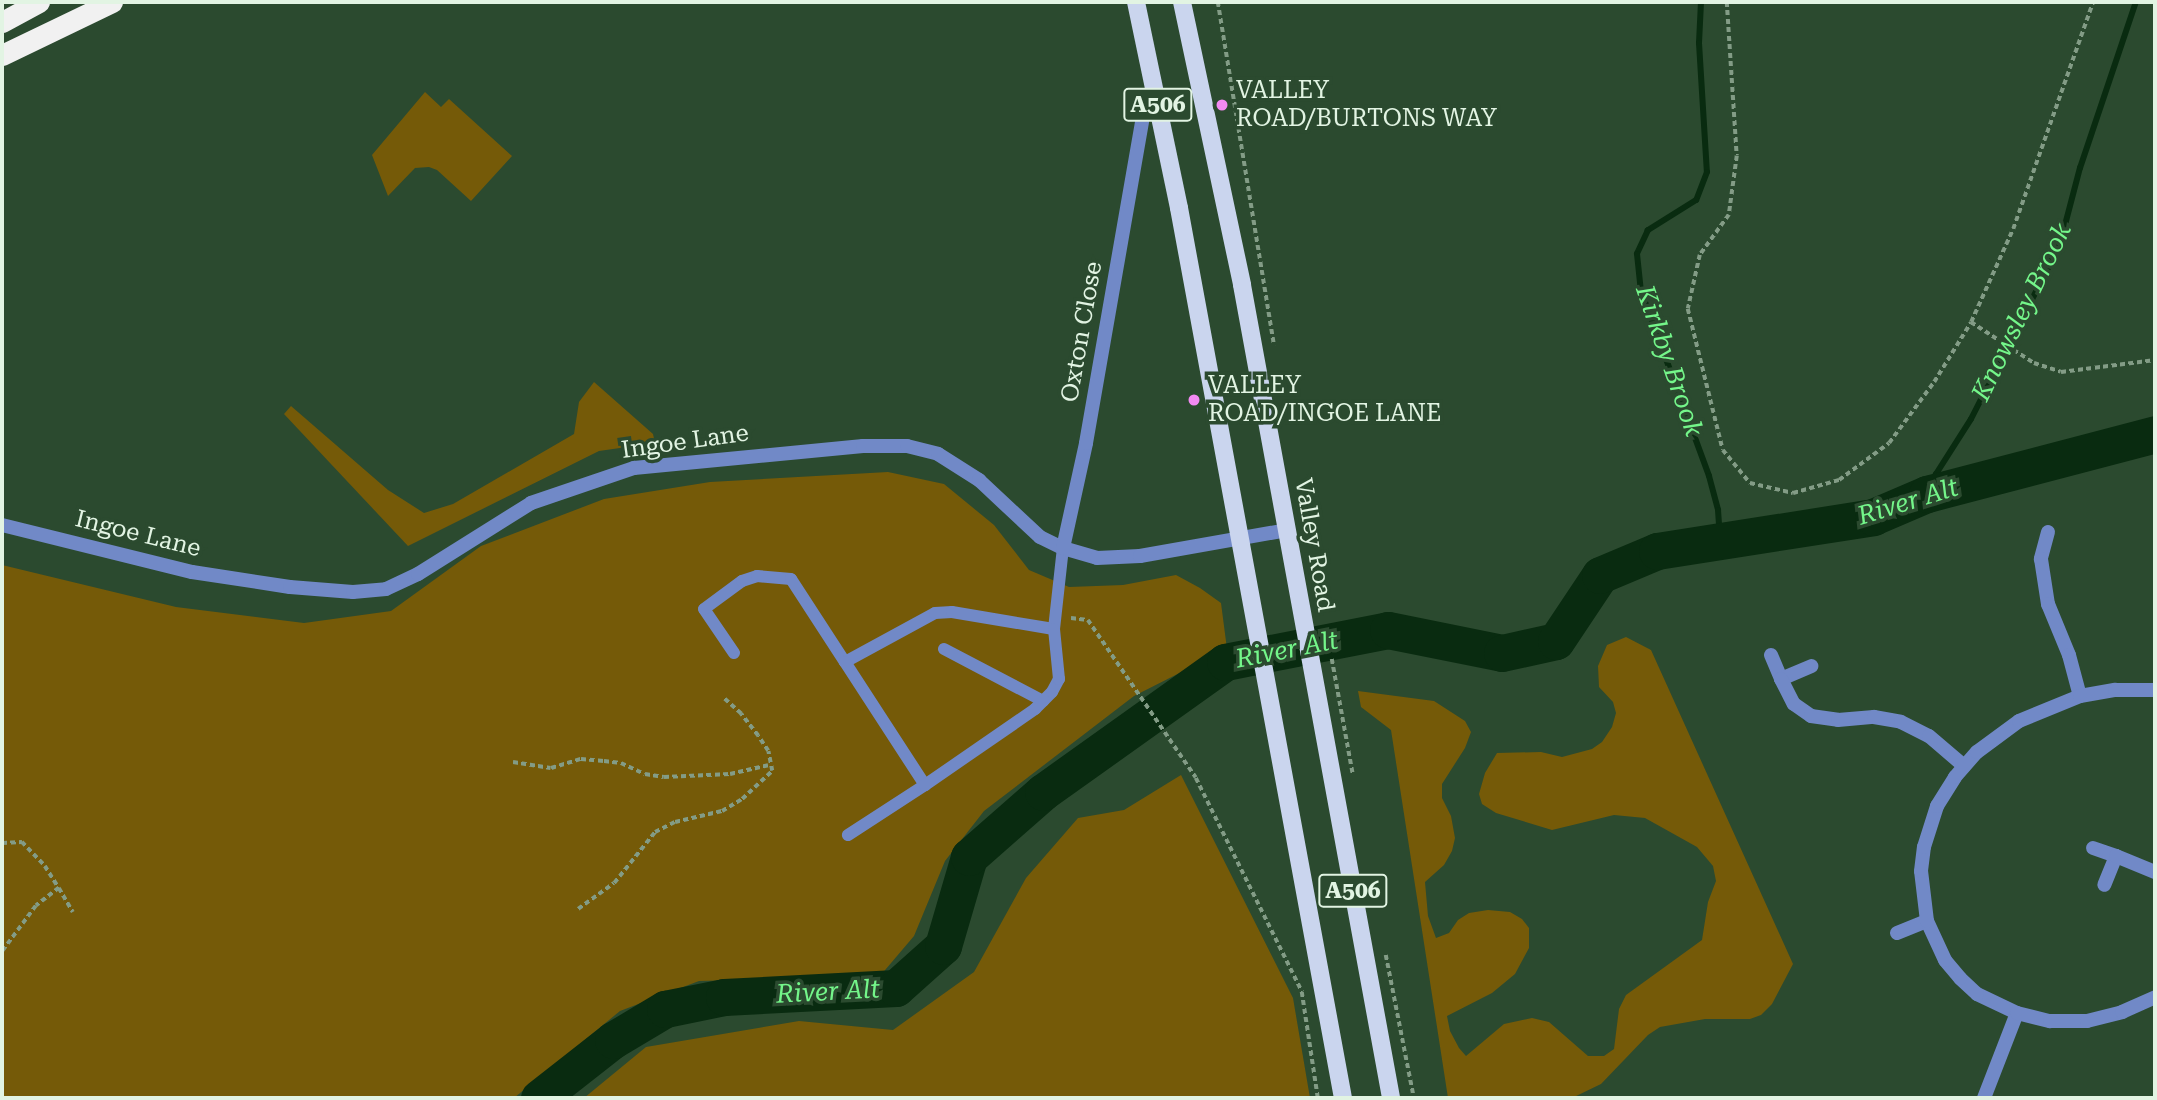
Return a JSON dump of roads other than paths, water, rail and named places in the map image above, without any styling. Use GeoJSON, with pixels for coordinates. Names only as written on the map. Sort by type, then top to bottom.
{"type":"FeatureCollection","features":[{"type":"Feature","properties":{"kind":"highway"},"geometry":{"type":"LineString","coordinates":[[2,22],[39,2]]}},
{"type":"Feature","properties":{"kind":"highway"},"geometry":{"type":"LineString","coordinates":[[2,55],[112,2]]}},
{"type":"Feature","properties":{"kind":"main road","name":"A506"},"geometry":{"type":"LineString","coordinates":[[1136,2],[1179,208],[1343,1098]]}},
{"type":"Feature","properties":{"kind":"main road","name":"Valley Road"},"geometry":{"type":"LineString","coordinates":[[1182,2],[1239,271],[1391,1098]]}},
{"type":"Feature","properties":{"kind":"street","name":"Oxton Close"},"geometry":{"type":"LineString","coordinates":[[1063,548],[1086,443],[1142,122]]}},
{"type":"Feature","properties":{"kind":"street","name":"Ingoe Lane"},"geometry":{"type":"LineString","coordinates":[[2,525],[192,572],[290,587],[354,592],[386,589],[418,574],[531,503],[634,468],[863,446],[907,446],[937,454],[979,480],[1040,537],[1063,548],[1097,558],[1140,556],[1287,530]]}},
{"type":"Feature","properties":{"kind":"street"},"geometry":{"type":"LineString","coordinates":[[2048,532],[2041,559],[2048,604],[2069,655],[2080,696]]}},
{"type":"Feature","properties":{"kind":"street"},"geometry":{"type":"LineString","coordinates":[[1771,655],[1794,704],[1811,716],[1838,720],[1874,717],[1901,722],[1929,736],[1964,766]]}},
{"type":"Feature","properties":{"kind":"street"},"geometry":{"type":"LineString","coordinates":[[1781,678],[1811,666]]}},
{"type":"Feature","properties":{"kind":"street"},"geometry":{"type":"LineString","coordinates":[[2155,690],[2115,690],[2080,696],[2012,725],[1991,740],[1964,766],[1937,806],[1924,847],[1921,871],[1927,921],[1945,960],[1977,994],[2017,1013],[2050,1021],[2087,1021],[2122,1012],[2155,997]]}},
{"type":"Feature","properties":{"kind":"street"},"geometry":{"type":"LineString","coordinates":[[2093,848],[2155,872]]}},
{"type":"Feature","properties":{"kind":"street"},"geometry":{"type":"LineString","coordinates":[[2104,885],[2116,856]]}},
{"type":"Feature","properties":{"kind":"street"},"geometry":{"type":"LineString","coordinates":[[1897,933],[1927,921]]}},
{"type":"Feature","properties":{"kind":"street"},"geometry":{"type":"LineString","coordinates":[[1984,1098],[2017,1013]]}},
{"type":"Feature","properties":{"kind":"lane"},"geometry":{"type":"LineString","coordinates":[[848,835],[925,785],[1043,701],[1059,679],[1055,622],[1063,548]]}},
{"type":"Feature","properties":{"kind":"lane"},"geometry":{"type":"LineString","coordinates":[[734,653],[704,609],[742,581],[758,576],[791,579],[925,785]]}},
{"type":"Feature","properties":{"kind":"lane"},"geometry":{"type":"LineString","coordinates":[[845,662],[935,613],[952,612],[1055,622]]}},
{"type":"Feature","properties":{"kind":"lane"},"geometry":{"type":"LineString","coordinates":[[944,649],[1043,701]]}},
{"type":"Feature","properties":{"kind":"waterway","name":"Kirkby Brook"},"geometry":{"type":"LineString","coordinates":[[1701,2],[1699,43],[1707,172],[1696,200],[1648,230],[1637,254],[1641,291],[1709,476],[1718,510],[1720,539]]}},
{"type":"Feature","properties":{"kind":"waterway","name":"Knowsley Brook"},"geometry":{"type":"LineString","coordinates":[[1927,494],[1936,474],[1971,419],[2060,244],[2080,168],[2136,2]]}},
{"type":"Feature","properties":{"kind":"waterway","name":"River Alt"},"geometry":{"type":"LineString","coordinates":[[539,1098],[613,1040],[665,1009],[724,997],[896,988],[943,946],[969,857],[1043,792],[1225,662],[1388,630],[1502,653],[1556,641],[1600,575],[1657,551],[1873,517],[1927,494],[2155,434]]}},
{"type":"Feature","properties":{"kind":"place","name":"VALLEY ROAD/BURTONS WAY"},"geometry":{"type":"Point","coordinates":[1222,105]}},
{"type":"Feature","properties":{"kind":"place","name":"VALLEY ROAD/INGOE LANE"},"geometry":{"type":"Point","coordinates":[1194,400]}}]}
